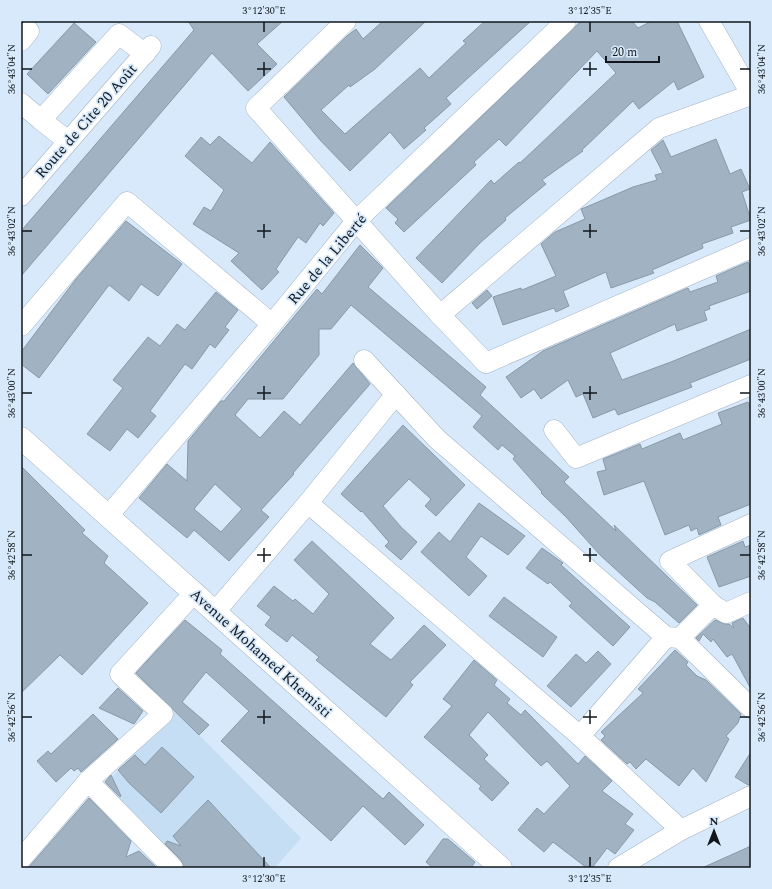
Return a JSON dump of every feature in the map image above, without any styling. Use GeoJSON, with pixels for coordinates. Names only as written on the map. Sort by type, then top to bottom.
{"type":"FeatureCollection","features":[{"type":"Feature","properties":{"kind":"main road","name":"Avenue Mohamed Khemisti"},"geometry":{"type":"LineString","coordinates":[[21,438],[501,868]]}},
{"type":"Feature","properties":{"kind":"street"},"geometry":{"type":"LineString","coordinates":[[346,21],[256,108],[440,315],[486,363],[751,248]]}},
{"type":"Feature","properties":{"kind":"street","name":"Rue de la Liberté"},"geometry":{"type":"LineString","coordinates":[[108,516],[272,324],[357,220],[566,21]]}},
{"type":"Feature","properties":{"kind":"street"},"geometry":{"type":"LineString","coordinates":[[440,315],[659,128],[751,94],[709,21]]}},
{"type":"Feature","properties":{"kind":"street","name":"Route de Cite 20 Août"},"geometry":{"type":"LineString","coordinates":[[21,196],[148,50],[118,34],[41,120]]}},
{"type":"Feature","properties":{"kind":"street"},"geometry":{"type":"LineString","coordinates":[[21,103],[68,142]]}},
{"type":"Feature","properties":{"kind":"street"},"geometry":{"type":"LineString","coordinates":[[21,326],[126,202],[272,324]]}},
{"type":"Feature","properties":{"kind":"street"},"geometry":{"type":"LineString","coordinates":[[364,360],[437,440],[673,638],[751,708]]}},
{"type":"Feature","properties":{"kind":"street"},"geometry":{"type":"LineString","coordinates":[[554,430],[576,458],[750,387]]}},
{"type":"Feature","properties":{"kind":"street"},"geometry":{"type":"LineString","coordinates":[[215,612],[308,503],[396,394]]}},
{"type":"Feature","properties":{"kind":"street"},"geometry":{"type":"LineString","coordinates":[[308,503],[580,736],[681,830]]}},
{"type":"Feature","properties":{"kind":"street"},"geometry":{"type":"LineString","coordinates":[[751,524],[670,561],[713,605],[726,613],[751,602]]}},
{"type":"Feature","properties":{"kind":"street"},"geometry":{"type":"LineString","coordinates":[[21,859],[88,781],[163,714],[120,674],[194,593]]}},
{"type":"Feature","properties":{"kind":"street"},"geometry":{"type":"LineString","coordinates":[[580,736],[673,638],[713,605]]}},
{"type":"Feature","properties":{"kind":"street"},"geometry":{"type":"LineString","coordinates":[[88,781],[173,868]]}},
{"type":"Feature","properties":{"kind":"street"},"geometry":{"type":"LineString","coordinates":[[618,868],[681,830],[751,796]]}},
{"type":"Feature","properties":{"kind":"shaded area"},"geometry":{"type":"Polygon","coordinates":[[[185,620],[222,650],[182,701],[209,725],[199,735],[301,838],[275,868],[179,868],[95,795],[175,710],[133,673],[185,620]]]}},
{"type":"Feature","properties":{"kind":"building"},"geometry":{"type":"Polygon","coordinates":[[[188,21],[283,21],[257,44],[277,64],[248,91],[212,53],[21,276],[21,231],[194,30],[188,21]]]}},
{"type":"Feature","properties":{"kind":"building"},"geometry":{"type":"Polygon","coordinates":[[[383,21],[426,21],[375,69],[350,87],[349,85],[321,110],[345,134],[420,68],[429,78],[466,43],[463,41],[485,21],[531,21],[446,98],[451,104],[424,128],[426,130],[404,149],[390,132],[350,171],[320,140],[284,97],[356,29],[363,39],[383,21]]]}},
{"type":"Feature","properties":{"kind":"building"},"geometry":{"type":"Polygon","coordinates":[[[581,21],[632,21],[638,28],[652,21],[677,21],[704,77],[678,90],[674,81],[639,109],[633,101],[582,150],[583,151],[542,180],[546,184],[505,218],[506,220],[480,243],[442,283],[416,258],[491,180],[494,184],[519,162],[520,163],[616,73],[597,51],[506,146],[499,139],[474,162],[476,165],[404,232],[395,223],[398,219],[386,208],[581,21]]]}},
{"type":"Feature","properties":{"kind":"building"},"geometry":{"type":"Polygon","coordinates":[[[74,23],[96,42],[48,94],[27,74],[74,23]]]}},
{"type":"Feature","properties":{"kind":"building"},"geometry":{"type":"Polygon","coordinates":[[[219,136],[252,163],[270,142],[334,213],[323,226],[320,223],[306,243],[298,237],[276,269],[279,272],[262,290],[231,261],[239,253],[193,224],[204,207],[211,211],[224,190],[185,156],[201,137],[210,145],[219,136]]]}},
{"type":"Feature","properties":{"kind":"building"},"geometry":{"type":"Polygon","coordinates":[[[716,139],[730,174],[741,169],[750,189],[742,192],[751,220],[731,227],[733,233],[702,244],[703,248],[652,270],[654,273],[611,288],[606,272],[563,291],[569,306],[556,312],[554,308],[503,325],[493,297],[521,288],[522,290],[556,276],[541,244],[555,232],[585,219],[581,209],[633,187],[657,180],[655,175],[663,173],[651,150],[663,140],[671,157],[716,139]]]}},
{"type":"Feature","properties":{"kind":"building"},"geometry":{"type":"Polygon","coordinates":[[[126,221],[182,264],[158,296],[141,284],[129,301],[109,285],[39,378],[21,364],[21,352],[76,279],[126,221]]]}},
{"type":"Feature","properties":{"kind":"building"},"geometry":{"type":"Polygon","coordinates":[[[360,245],[383,268],[368,287],[486,387],[480,395],[569,477],[564,482],[616,531],[614,525],[697,605],[679,623],[655,602],[647,598],[600,555],[566,517],[541,493],[542,492],[513,459],[515,456],[502,445],[498,450],[473,427],[482,416],[351,305],[331,329],[319,329],[319,355],[283,399],[248,399],[235,415],[260,438],[284,411],[300,425],[353,363],[370,384],[293,473],[294,474],[261,510],[269,517],[229,561],[194,530],[187,538],[139,498],[167,464],[187,481],[188,441],[221,401],[224,401],[317,289],[322,294],[360,245]],[[215,484],[194,509],[221,532],[242,509],[215,484]]]}},
{"type":"Feature","properties":{"kind":"building"},"geometry":{"type":"Polygon","coordinates":[[[748,262],[751,269],[751,291],[709,306],[710,309],[704,311],[707,320],[677,331],[675,324],[610,353],[622,380],[671,362],[751,329],[751,359],[690,383],[692,387],[618,415],[615,409],[593,418],[583,394],[576,397],[568,380],[541,399],[534,389],[521,398],[506,377],[543,351],[688,288],[690,292],[718,282],[716,276],[748,262]]]}},
{"type":"Feature","properties":{"kind":"building"},"geometry":{"type":"Polygon","coordinates":[[[487,290],[492,296],[477,309],[472,303],[487,290]]]}},
{"type":"Feature","properties":{"kind":"building"},"geometry":{"type":"Polygon","coordinates":[[[216,292],[238,310],[225,327],[229,330],[215,348],[210,344],[192,369],[185,364],[150,411],[156,416],[138,438],[127,429],[110,451],[87,434],[123,388],[113,380],[148,337],[160,346],[177,324],[185,330],[216,292]]]}},
{"type":"Feature","properties":{"kind":"building"},"geometry":{"type":"Polygon","coordinates":[[[748,402],[751,410],[751,504],[718,517],[721,525],[699,535],[697,528],[691,531],[689,525],[665,535],[644,481],[604,495],[597,472],[606,470],[603,459],[640,444],[642,449],[680,433],[683,440],[722,424],[718,413],[748,402]]]}},
{"type":"Feature","properties":{"kind":"building"},"geometry":{"type":"Polygon","coordinates":[[[403,425],[465,485],[436,516],[425,506],[431,499],[409,479],[383,506],[401,527],[417,542],[401,560],[385,546],[389,542],[362,511],[361,512],[341,494],[403,425]]]}},
{"type":"Feature","properties":{"kind":"building"},"geometry":{"type":"Polygon","coordinates":[[[21,466],[85,530],[82,533],[108,556],[104,563],[148,603],[82,675],[60,655],[21,693],[21,466]]]}},
{"type":"Feature","properties":{"kind":"building"},"geometry":{"type":"Polygon","coordinates":[[[479,503],[525,536],[508,555],[481,536],[466,557],[487,576],[469,596],[421,552],[439,532],[450,542],[479,503]]]}},
{"type":"Feature","properties":{"kind":"building"},"geometry":{"type":"Polygon","coordinates":[[[312,541],[394,618],[370,644],[391,660],[424,625],[446,645],[410,682],[413,685],[386,717],[316,660],[319,657],[292,635],[287,642],[265,625],[271,617],[257,606],[274,586],[293,601],[295,599],[313,614],[329,594],[294,560],[312,541]]]}},
{"type":"Feature","properties":{"kind":"building"},"geometry":{"type":"Polygon","coordinates":[[[743,541],[745,547],[751,545],[751,576],[719,587],[707,557],[743,541]]]}},
{"type":"Feature","properties":{"kind":"building"},"geometry":{"type":"Polygon","coordinates":[[[542,548],[563,563],[561,565],[630,627],[613,646],[569,606],[572,603],[550,582],[548,584],[526,568],[542,548]]]}},
{"type":"Feature","properties":{"kind":"building"},"geometry":{"type":"Polygon","coordinates":[[[504,597],[557,637],[543,657],[489,616],[504,597]]]}},
{"type":"Feature","properties":{"kind":"building"},"geometry":{"type":"Polygon","coordinates":[[[743,618],[751,629],[751,689],[732,654],[727,657],[713,639],[711,642],[703,634],[699,641],[696,638],[715,620],[729,624],[734,628],[732,623],[743,618]]]}},
{"type":"Feature","properties":{"kind":"building"},"geometry":{"type":"Polygon","coordinates":[[[185,620],[222,650],[220,654],[383,799],[389,792],[424,825],[405,845],[363,806],[331,841],[221,741],[249,711],[206,672],[182,702],[209,725],[199,735],[136,673],[185,620]]]}},
{"type":"Feature","properties":{"kind":"building"},"geometry":{"type":"Polygon","coordinates":[[[675,650],[688,662],[686,665],[697,676],[706,680],[741,714],[738,723],[726,736],[729,739],[706,782],[693,768],[679,786],[646,759],[636,769],[630,762],[627,764],[601,740],[605,736],[601,732],[643,693],[638,689],[675,650]]]}},
{"type":"Feature","properties":{"kind":"building"},"geometry":{"type":"Polygon","coordinates":[[[598,651],[611,664],[571,707],[547,686],[576,654],[586,663],[598,651]]]}},
{"type":"Feature","properties":{"kind":"building"},"geometry":{"type":"Polygon","coordinates":[[[474,660],[497,680],[494,685],[510,699],[507,703],[521,715],[525,710],[578,764],[585,756],[612,781],[602,791],[633,814],[625,824],[634,830],[615,854],[607,848],[592,868],[587,868],[553,842],[544,852],[518,830],[537,808],[544,814],[570,786],[547,761],[541,766],[488,712],[469,735],[488,755],[484,759],[509,783],[492,801],[479,789],[481,786],[424,737],[452,706],[443,699],[474,660]]]}},
{"type":"Feature","properties":{"kind":"building"},"geometry":{"type":"Polygon","coordinates":[[[118,688],[143,711],[134,724],[99,708],[118,688]]]}},
{"type":"Feature","properties":{"kind":"building"},"geometry":{"type":"Polygon","coordinates":[[[93,714],[118,739],[81,772],[78,768],[74,771],[71,768],[56,782],[37,761],[48,751],[51,754],[93,714]]]}},
{"type":"Feature","properties":{"kind":"building"},"geometry":{"type":"Polygon","coordinates":[[[162,747],[194,777],[161,813],[129,783],[118,770],[135,755],[145,765],[162,747]]]}},
{"type":"Feature","properties":{"kind":"building"},"geometry":{"type":"Polygon","coordinates":[[[751,752],[751,785],[748,785],[735,777],[751,752]]]}},
{"type":"Feature","properties":{"kind":"building"},"geometry":{"type":"Polygon","coordinates":[[[111,775],[121,796],[120,797],[105,782],[111,775]]]}},
{"type":"Feature","properties":{"kind":"building"},"geometry":{"type":"Polygon","coordinates":[[[89,798],[131,841],[126,857],[139,851],[157,868],[28,868],[89,798]]]}},
{"type":"Feature","properties":{"kind":"building"},"geometry":{"type":"Polygon","coordinates":[[[208,800],[271,868],[184,868],[181,860],[165,844],[167,841],[181,846],[173,836],[208,800]]]}},
{"type":"Feature","properties":{"kind":"building"},"geometry":{"type":"Polygon","coordinates":[[[443,839],[448,839],[475,862],[471,868],[433,868],[426,862],[443,839]]]}},
{"type":"Feature","properties":{"kind":"building"},"geometry":{"type":"Polygon","coordinates":[[[751,846],[751,868],[702,868],[751,846]]]}}]}
